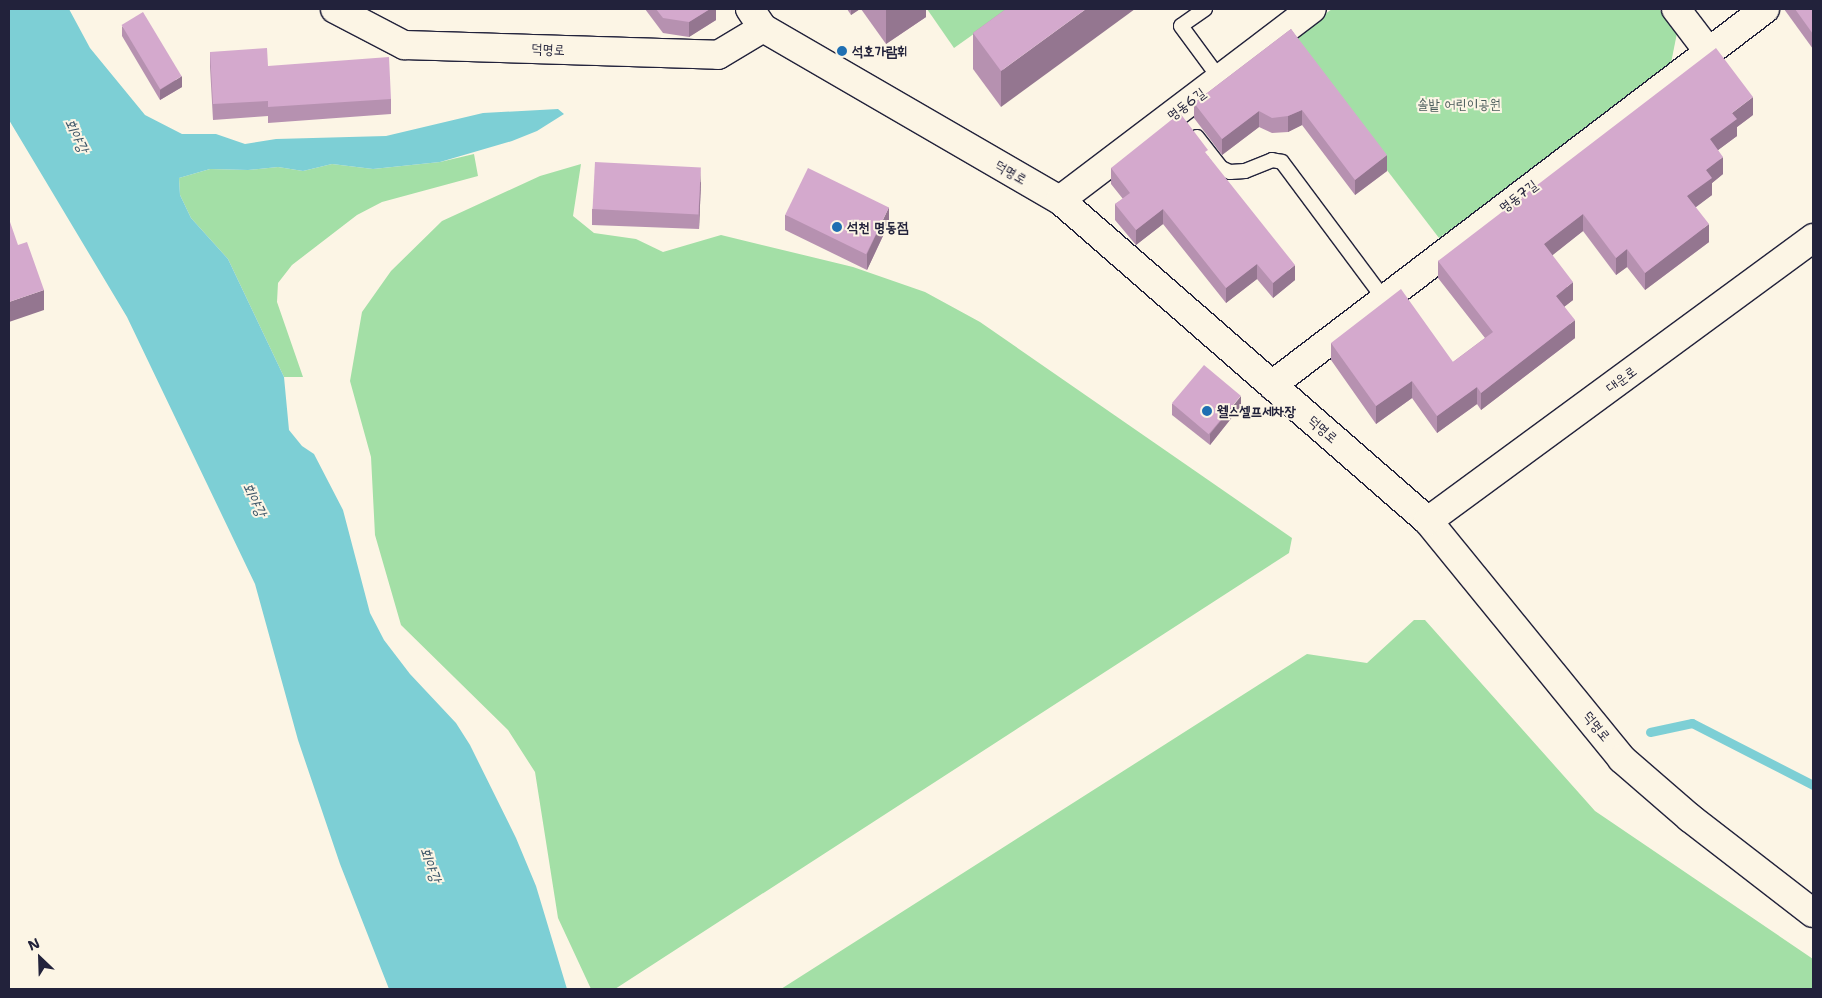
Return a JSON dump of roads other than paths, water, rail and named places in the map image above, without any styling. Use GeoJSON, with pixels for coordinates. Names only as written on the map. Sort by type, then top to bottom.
{"type":"FeatureCollection","features":[{"type":"Feature","properties":{"kind":"street","name":"덕명로"},"geometry":{"type":"LineString","coordinates":[[335,9],[404,45],[718,55],[756,18],[1060,200],[1428,521],[1622,758],[1690,818],[1813,913]]}},
{"type":"Feature","properties":{"kind":"street","name":"명동6길"},"geometry":{"type":"LineString","coordinates":[[1060,200],[1312,9]]}},
{"type":"Feature","properties":{"kind":"street"},"geometry":{"type":"LineString","coordinates":[[1676,9],[1708,51]]}},
{"type":"Feature","properties":{"kind":"street","name":"명동7길"},"geometry":{"type":"LineString","coordinates":[[1272,385],[1765,9]]}},
{"type":"Feature","properties":{"kind":"street","name":"대운로"},"geometry":{"type":"LineString","coordinates":[[1428,521],[1813,238]]}},
{"type":"Feature","properties":{"kind":"lane"},"geometry":{"type":"LineString","coordinates":[[1205,9],[1181,26],[1220,79]]}},
{"type":"Feature","properties":{"kind":"lane"},"geometry":{"type":"LineString","coordinates":[[1177,111],[1221,168],[1230,172],[1245,171],[1272,160],[1282,162],[1384,299]]}},
{"type":"Feature","properties":{"kind":"water","name":"회야강"},"geometry":{"type":"Polygon","coordinates":[[[9,9],[69,9],[90,48],[145,115],[182,134],[216,134],[245,144],[276,139],[386,136],[483,113],[558,109],[564,114],[537,131],[512,141],[440,162],[373,169],[332,164],[303,171],[278,167],[248,170],[210,169],[179,178],[180,195],[191,218],[228,259],[284,377],[289,430],[302,446],[314,454],[343,510],[370,613],[384,640],[410,674],[456,723],[470,745],[516,838],[536,886],[567,989],[389,989],[340,864],[298,740],[255,584],[127,317],[9,120],[9,9]]]}},
{"type":"Feature","properties":{"kind":"waterway"},"geometry":{"type":"LineString","coordinates":[[1650,732],[1692,723],[1813,785]]}},
{"type":"Feature","properties":{"kind":"place","name":"석호가람휘"},"geometry":{"type":"Point","coordinates":[842,51]}},
{"type":"Feature","properties":{"kind":"place","name":"석천 명동점"},"geometry":{"type":"Point","coordinates":[837,227]}},
{"type":"Feature","properties":{"kind":"place","name":"웰스셀프세차장"},"geometry":{"type":"Point","coordinates":[1207,411]}},
{"type":"Feature","properties":{"kind":"park label","name":"솔밭 어린이공원"},"geometry":{"type":"Point","coordinates":[1459,104]}}]}
